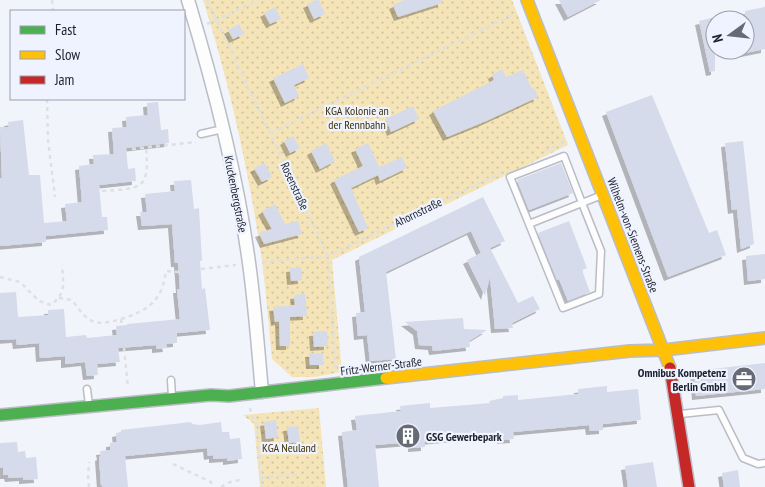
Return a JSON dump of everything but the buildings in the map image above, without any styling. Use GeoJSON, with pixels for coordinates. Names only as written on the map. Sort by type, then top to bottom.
{"type":"FeatureCollection","features":[{"type":"Feature","properties":{"kind":"street","name":"Kruckenbergstraße"},"geometry":{"type":"LineString","coordinates":[[188,0],[223,129],[249,263],[262,392]]}},
{"type":"Feature","properties":{"kind":"street","name":"Wilhelm-von-Siemens-Straße"},"geometry":{"type":"LineString","coordinates":[[528,3],[672,370],[689,487]]}},
{"type":"Feature","properties":{"kind":"street","name":"Fritz-Werner-Straße"},"geometry":{"type":"LineString","coordinates":[[0,415],[172,398],[289,390],[620,352],[664,350],[765,338]]}},
{"type":"Feature","properties":{"kind":"lane"},"geometry":{"type":"LineString","coordinates":[[201,137],[223,129]]}},
{"type":"Feature","properties":{"kind":"lane"},"geometry":{"type":"LineString","coordinates":[[564,156],[582,203],[601,251],[598,294],[562,308],[510,177],[564,156]]}},
{"type":"Feature","properties":{"kind":"lane"},"geometry":{"type":"LineString","coordinates":[[529,224],[603,194]]}},
{"type":"Feature","properties":{"kind":"lane"},"geometry":{"type":"LineString","coordinates":[[170,380],[172,398]]}},
{"type":"Feature","properties":{"kind":"lane"},"geometry":{"type":"LineString","coordinates":[[87,389],[89,407]]}},
{"type":"Feature","properties":{"kind":"lane"},"geometry":{"type":"LineString","coordinates":[[678,414],[719,410],[743,458],[758,464],[765,463]]}},
{"type":"Feature","properties":{"kind":"path","name":"Rosenstraße"},"geometry":{"type":"LineString","coordinates":[[207,0],[328,256],[337,385]]}},
{"type":"Feature","properties":{"kind":"path"},"geometry":{"type":"LineString","coordinates":[[210,23],[259,0]]}},
{"type":"Feature","properties":{"kind":"path"},"geometry":{"type":"LineString","coordinates":[[270,133],[528,3]]}},
{"type":"Feature","properties":{"kind":"path"},"geometry":{"type":"LineString","coordinates":[[47,100],[48,140],[55,197]]}},
{"type":"Feature","properties":{"kind":"path"},"geometry":{"type":"LineString","coordinates":[[540,154],[580,134]]}},
{"type":"Feature","properties":{"kind":"path"},"geometry":{"type":"LineString","coordinates":[[132,149],[201,137]]}},
{"type":"Feature","properties":{"kind":"path"},"geometry":{"type":"LineString","coordinates":[[102,191],[136,188],[142,184],[148,168],[146,147]]}},
{"type":"Feature","properties":{"kind":"path","name":"Ahornstraße"},"geometry":{"type":"LineString","coordinates":[[201,270],[249,263],[328,256],[505,171]]}},
{"type":"Feature","properties":{"kind":"path"},"geometry":{"type":"LineString","coordinates":[[0,278],[20,282],[39,301],[50,305],[59,298],[64,289],[62,265]]}},
{"type":"Feature","properties":{"kind":"path"},"geometry":{"type":"LineString","coordinates":[[59,298],[72,300],[92,322],[106,323],[148,308],[159,297],[164,286],[166,271],[179,272]]}},
{"type":"Feature","properties":{"kind":"path"},"geometry":{"type":"LineString","coordinates":[[121,319],[122,326]]}},
{"type":"Feature","properties":{"kind":"path"},"geometry":{"type":"LineString","coordinates":[[124,348],[128,387]]}},
{"type":"Feature","properties":{"kind":"path"},"geometry":{"type":"LineString","coordinates":[[248,394],[251,414],[257,426],[262,487]]}},
{"type":"Feature","properties":{"kind":"path"},"geometry":{"type":"LineString","coordinates":[[89,462],[89,487]]}},
{"type":"Feature","properties":{"kind":"path"},"geometry":{"type":"LineString","coordinates":[[173,464],[211,482],[212,487]]}},
{"type":"Feature","properties":{"kind":"path"},"geometry":{"type":"LineString","coordinates":[[261,478],[302,474]]}},
{"type":"Feature","properties":{"kind":"path"},"geometry":{"type":"LineString","coordinates":[[221,487],[230,482],[240,480]]}},
{"type":"Feature","properties":{"kind":"green space","name":"KGA Kolonie an der Rennbahn"},"geometry":{"type":"Polygon","coordinates":[[[203,0],[512,0],[568,145],[332,260],[342,372],[314,377],[292,377],[272,359],[262,261],[251,195],[230,96],[203,0]]]}},
{"type":"Feature","properties":{"kind":"green space","name":"KGA Neuland"},"geometry":{"type":"Polygon","coordinates":[[[319,408],[326,487],[260,487],[254,424],[243,415],[319,408]]]}},
{"type":"Feature","properties":{"kind":"traffic: fast"},"geometry":{"type":"LineString","coordinates":[[0,415],[211,395],[229,396],[386,378]]}},
{"type":"Feature","properties":{"kind":"traffic: slow"},"geometry":{"type":"LineString","coordinates":[[527,0],[670,368]]}},
{"type":"Feature","properties":{"kind":"traffic: slow"},"geometry":{"type":"LineString","coordinates":[[386,378],[765,338]]}},
{"type":"Feature","properties":{"kind":"traffic: jam"},"geometry":{"type":"LineString","coordinates":[[670,368],[689,487]]}},
{"type":"Feature","properties":{"kind":"place","name":"Omnibus Kompetenz Berlin GmbH"},"geometry":{"type":"Point","coordinates":[744,379]}},
{"type":"Feature","properties":{"kind":"place","name":"GSG Gewerbepark"},"geometry":{"type":"Point","coordinates":[408,436]}}]}
